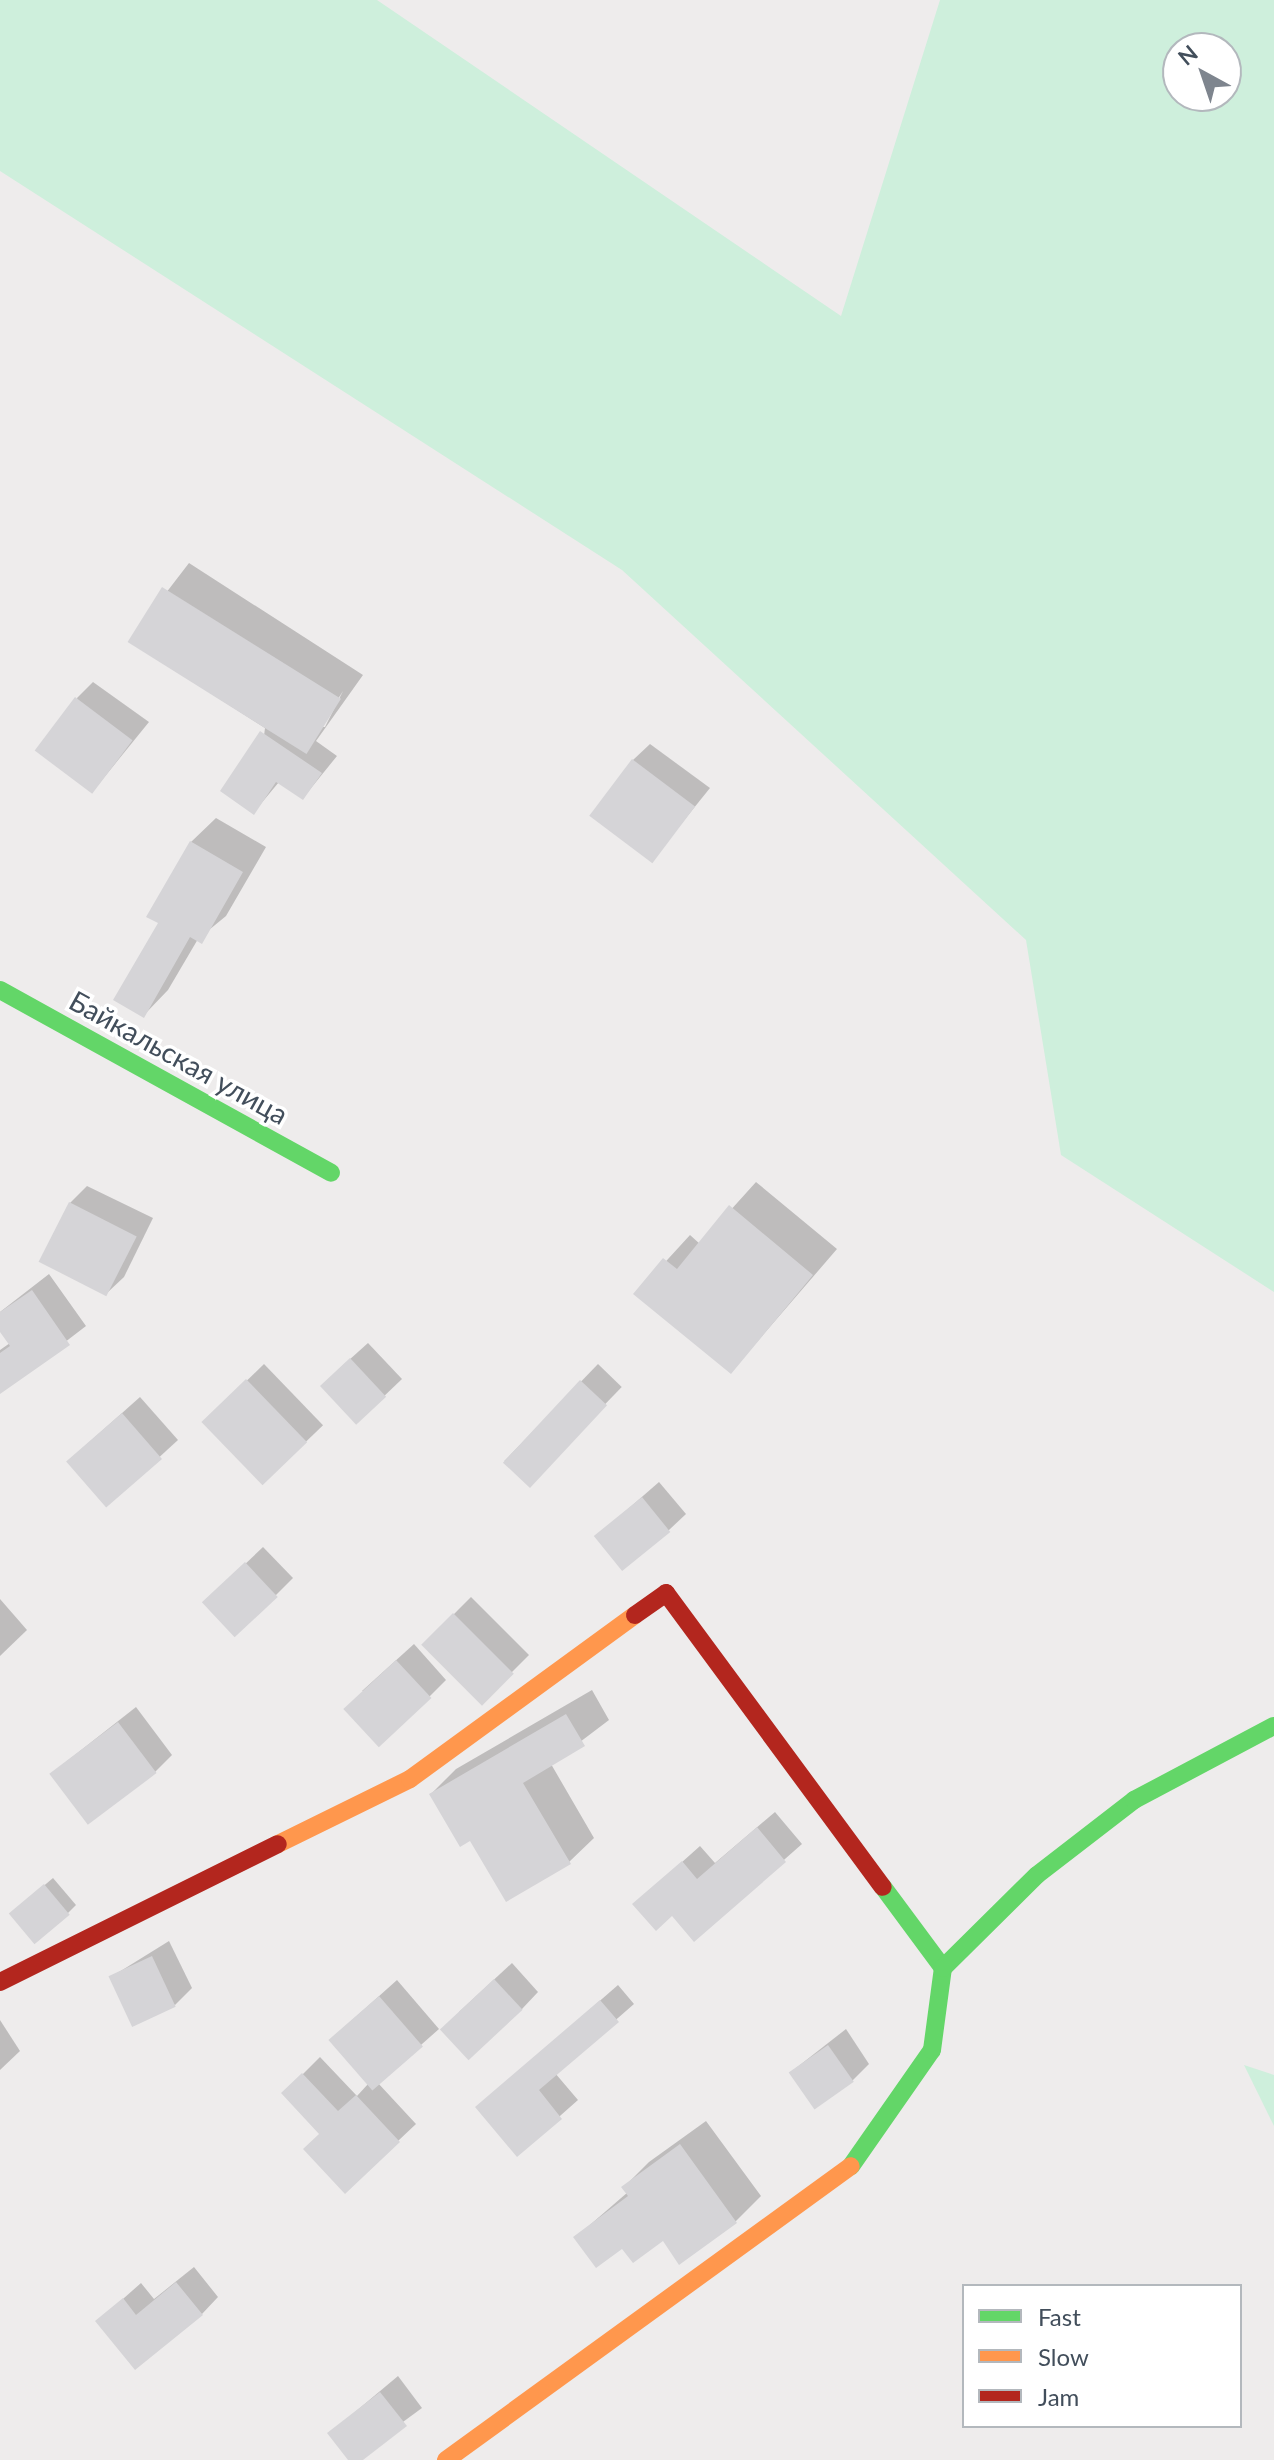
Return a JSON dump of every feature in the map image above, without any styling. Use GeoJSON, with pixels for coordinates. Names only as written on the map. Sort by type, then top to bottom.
{"type":"FeatureCollection","features":[{"type":"Feature","properties":{"kind":"street","name":"Байкальская улица"},"geometry":{"type":"LineString","coordinates":[[0,990],[331,1173]]}},
{"type":"Feature","properties":{"kind":"street"},"geometry":{"type":"LineString","coordinates":[[0,1982],[410,1779],[666,1593],[943,1968]]}},
{"type":"Feature","properties":{"kind":"street"},"geometry":{"type":"LineString","coordinates":[[446,2460],[857,2162],[932,2050],[943,1968],[1037,1875],[1134,1800],[1274,1726]]}},
{"type":"Feature","properties":{"kind":"green space"},"geometry":{"type":"Polygon","coordinates":[[[0,0],[377,0],[841,316],[940,0],[1274,0],[1274,1292],[1061,1155],[1026,940],[622,570],[0,171],[0,0]]]}},
{"type":"Feature","properties":{"kind":"green space"},"geometry":{"type":"Polygon","coordinates":[[[1244,2065],[1274,2075],[1274,2126],[1244,2065]]]}},
{"type":"Feature","properties":{"kind":"building"},"geometry":{"type":"Polygon","coordinates":[[[162,587],[341,699],[306,754],[128,642],[162,587]]]}},
{"type":"Feature","properties":{"kind":"building"},"geometry":{"type":"Polygon","coordinates":[[[75,697],[133,740],[92,794],[35,751],[75,697]]]}},
{"type":"Feature","properties":{"kind":"building"},"geometry":{"type":"Polygon","coordinates":[[[260,731],[322,773],[303,800],[276,782],[254,815],[220,791],[260,731]]]}},
{"type":"Feature","properties":{"kind":"building"},"geometry":{"type":"Polygon","coordinates":[[[632,759],[695,807],[652,863],[589,816],[632,759]]]}},
{"type":"Feature","properties":{"kind":"building"},"geometry":{"type":"Polygon","coordinates":[[[190,841],[243,872],[202,944],[190,937],[144,1018],[113,1000],[158,923],[146,917],[190,841]]]}},
{"type":"Feature","properties":{"kind":"building"},"geometry":{"type":"Polygon","coordinates":[[[69,1202],[137,1237],[106,1296],[39,1262],[69,1202]]]}},
{"type":"Feature","properties":{"kind":"building"},"geometry":{"type":"Polygon","coordinates":[[[729,1205],[813,1275],[731,1374],[633,1294],[663,1258],[677,1269],[729,1205]]]}},
{"type":"Feature","properties":{"kind":"building"},"geometry":{"type":"Polygon","coordinates":[[[32,1290],[70,1345],[0,1394],[0,1353],[10,1346],[0,1332],[0,1312],[32,1290]]]}},
{"type":"Feature","properties":{"kind":"building"},"geometry":{"type":"Polygon","coordinates":[[[350,1358],[386,1397],[356,1425],[320,1386],[350,1358]]]}},
{"type":"Feature","properties":{"kind":"building"},"geometry":{"type":"Polygon","coordinates":[[[246,1379],[307,1442],[263,1485],[201,1422],[246,1379]]]}},
{"type":"Feature","properties":{"kind":"building"},"geometry":{"type":"Polygon","coordinates":[[[580,1380],[607,1405],[530,1488],[503,1463],[580,1380]]]}},
{"type":"Feature","properties":{"kind":"building"},"geometry":{"type":"Polygon","coordinates":[[[122,1413],[162,1459],[106,1508],[66,1462],[122,1413]]]}},
{"type":"Feature","properties":{"kind":"building"},"geometry":{"type":"Polygon","coordinates":[[[642,1497],[670,1532],[622,1571],[594,1536],[642,1497]]]}},
{"type":"Feature","properties":{"kind":"building"},"geometry":{"type":"Polygon","coordinates":[[[245,1562],[278,1597],[235,1637],[202,1602],[245,1562]]]}},
{"type":"Feature","properties":{"kind":"building"},"geometry":{"type":"Polygon","coordinates":[[[453,1613],[514,1674],[482,1706],[421,1645],[453,1613]]]}},
{"type":"Feature","properties":{"kind":"building"},"geometry":{"type":"Polygon","coordinates":[[[396,1660],[431,1698],[379,1747],[343,1709],[396,1660]]]}},
{"type":"Feature","properties":{"kind":"building"},"geometry":{"type":"Polygon","coordinates":[[[566,1714],[585,1746],[523,1783],[571,1864],[506,1902],[470,1841],[460,1847],[429,1794],[566,1714]]]}},
{"type":"Feature","properties":{"kind":"building"},"geometry":{"type":"Polygon","coordinates":[[[118,1722],[157,1773],[88,1825],[49,1774],[118,1722]]]}},
{"type":"Feature","properties":{"kind":"building"},"geometry":{"type":"Polygon","coordinates":[[[757,1827],[786,1862],[694,1942],[672,1916],[656,1931],[632,1904],[682,1861],[697,1879],[757,1827]]]}},
{"type":"Feature","properties":{"kind":"building"},"geometry":{"type":"Polygon","coordinates":[[[44,1884],[70,1915],[34,1944],[9,1914],[44,1884]]]}},
{"type":"Feature","properties":{"kind":"building"},"geometry":{"type":"Polygon","coordinates":[[[152,1956],[176,2007],[132,2027],[108,1976],[152,1956]]]}},
{"type":"Feature","properties":{"kind":"building"},"geometry":{"type":"Polygon","coordinates":[[[494,1979],[523,2010],[469,2060],[440,2029],[494,1979]]]}},
{"type":"Feature","properties":{"kind":"building"},"geometry":{"type":"Polygon","coordinates":[[[379,1996],[423,2047],[372,2091],[328,2040],[379,1996]]]}},
{"type":"Feature","properties":{"kind":"building"},"geometry":{"type":"Polygon","coordinates":[[[600,2000],[619,2022],[539,2090],[562,2119],[517,2157],[475,2107],[600,2000]]]}},
{"type":"Feature","properties":{"kind":"building"},"geometry":{"type":"Polygon","coordinates":[[[828,2045],[854,2082],[814,2109],[789,2073],[828,2045]]]}},
{"type":"Feature","properties":{"kind":"building"},"geometry":{"type":"Polygon","coordinates":[[[302,2073],[338,2111],[356,2095],[400,2142],[345,2194],[303,2149],[319,2134],[281,2093],[302,2073]]]}},
{"type":"Feature","properties":{"kind":"building"},"geometry":{"type":"Polygon","coordinates":[[[680,2144],[737,2223],[679,2265],[663,2241],[633,2263],[622,2249],[596,2268],[573,2237],[628,2196],[621,2187],[680,2144]]]}},
{"type":"Feature","properties":{"kind":"building"},"geometry":{"type":"Polygon","coordinates":[[[176,2282],[203,2315],[135,2370],[95,2321],[123,2298],[136,2315],[176,2282]]]}},
{"type":"Feature","properties":{"kind":"building"},"geometry":{"type":"Polygon","coordinates":[[[380,2392],[407,2426],[363,2460],[348,2460],[327,2433],[380,2392]]]}},
{"type":"Feature","properties":{"kind":"traffic: fast"},"geometry":{"type":"LineString","coordinates":[[0,990],[331,1173]]}},
{"type":"Feature","properties":{"kind":"traffic: fast"},"geometry":{"type":"LineString","coordinates":[[851,2166],[932,2050],[943,1968],[1037,1875],[1134,1800],[1274,1726]]}},
{"type":"Feature","properties":{"kind":"traffic: fast"},"geometry":{"type":"LineString","coordinates":[[883,1887],[943,1968]]}},
{"type":"Feature","properties":{"kind":"traffic: slow"},"geometry":{"type":"LineString","coordinates":[[278,1844],[410,1779],[635,1615]]}},
{"type":"Feature","properties":{"kind":"traffic: slow"},"geometry":{"type":"LineString","coordinates":[[446,2460],[851,2166]]}},
{"type":"Feature","properties":{"kind":"traffic: jam"},"geometry":{"type":"LineString","coordinates":[[635,1615],[666,1593],[883,1887]]}},
{"type":"Feature","properties":{"kind":"traffic: jam"},"geometry":{"type":"LineString","coordinates":[[0,1982],[278,1844]]}}]}
